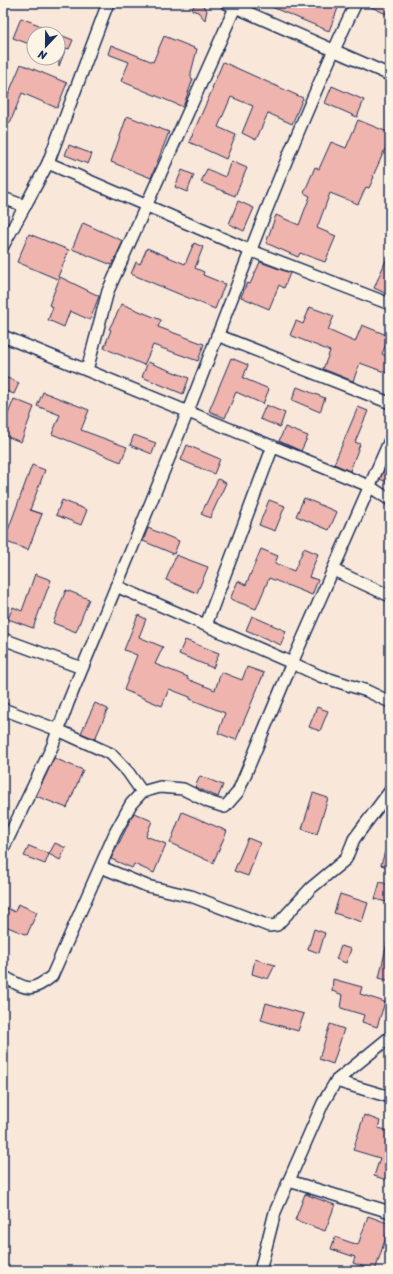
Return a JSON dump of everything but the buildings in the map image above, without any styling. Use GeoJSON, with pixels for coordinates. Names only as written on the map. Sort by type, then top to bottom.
{"type":"FeatureCollection","features":[{"type":"Feature","properties":{"kind":"street"},"geometry":{"type":"LineString","coordinates":[[3,246],[48,163],[108,3]]}},
{"type":"Feature","properties":{"kind":"street"},"geometry":{"type":"LineString","coordinates":[[3,849],[58,730],[188,411],[249,250],[334,49],[356,3]]}},
{"type":"Feature","properties":{"kind":"street"},"geometry":{"type":"LineString","coordinates":[[87,370],[108,291],[233,4],[390,75]]}},
{"type":"Feature","properties":{"kind":"street"},"geometry":{"type":"LineString","coordinates":[[48,163],[249,250],[390,304]]}},
{"type":"Feature","properties":{"kind":"street"},"geometry":{"type":"LineString","coordinates":[[3,198],[25,206]]}},
{"type":"Feature","properties":{"kind":"street"},"geometry":{"type":"LineString","coordinates":[[217,335],[390,403]]}},
{"type":"Feature","properties":{"kind":"street"},"geometry":{"type":"LineString","coordinates":[[3,336],[369,486],[390,500]]}},
{"type":"Feature","properties":{"kind":"street"},"geometry":{"type":"LineString","coordinates":[[3,976],[25,988],[38,987],[52,976],[115,833],[131,804],[142,792],[160,787],[183,789],[209,802],[226,807],[238,792],[292,663],[390,440]]}},
{"type":"Feature","properties":{"kind":"street"},"geometry":{"type":"LineString","coordinates":[[206,625],[272,446]]}},
{"type":"Feature","properties":{"kind":"street"},"geometry":{"type":"LineString","coordinates":[[333,570],[390,596]]}},
{"type":"Feature","properties":{"kind":"street"},"geometry":{"type":"LineString","coordinates":[[116,586],[320,676],[367,691],[390,702]]}},
{"type":"Feature","properties":{"kind":"street"},"geometry":{"type":"LineString","coordinates":[[3,639],[82,668]]}},
{"type":"Feature","properties":{"kind":"street"},"geometry":{"type":"LineString","coordinates":[[3,709],[58,730],[111,754],[128,772],[142,792]]}},
{"type":"Feature","properties":{"kind":"street"},"geometry":{"type":"LineString","coordinates":[[101,867],[147,886],[191,896],[269,926],[277,925],[311,888],[346,859],[354,839],[390,791]]}},
{"type":"Feature","properties":{"kind":"street"},"geometry":{"type":"LineString","coordinates":[[260,1271],[275,1212],[323,1103],[336,1080],[390,1037]]}},
{"type":"Feature","properties":{"kind":"street"},"geometry":{"type":"LineString","coordinates":[[336,1080],[390,1097]]}},
{"type":"Feature","properties":{"kind":"street"},"geometry":{"type":"LineString","coordinates":[[288,1181],[390,1212]]}}]}
